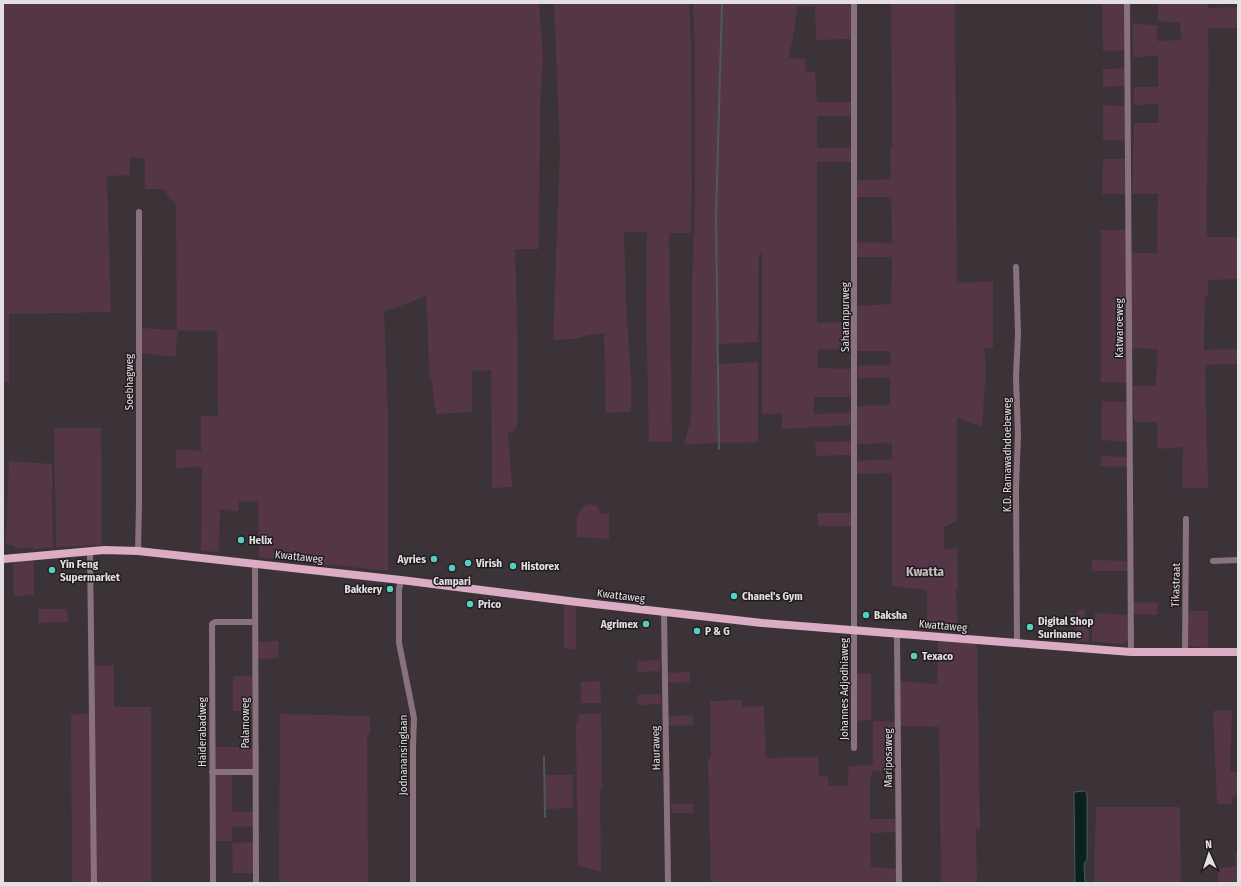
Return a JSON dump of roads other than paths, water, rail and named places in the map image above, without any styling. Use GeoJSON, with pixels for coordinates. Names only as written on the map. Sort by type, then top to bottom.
{"type":"FeatureCollection","features":[{"type":"Feature","properties":{"kind":"main road","name":"Kwattaweg"},"geometry":{"type":"LineString","coordinates":[[3,559],[90,551],[138,551],[401,580],[762,624],[897,633],[1017,644],[1131,652],[1238,652]]}},
{"type":"Feature","properties":{"kind":"street","name":"Saharanpurweg"},"geometry":{"type":"LineString","coordinates":[[854,3],[854,630]]}},
{"type":"Feature","properties":{"kind":"street","name":"Katwaroeweg"},"geometry":{"type":"LineString","coordinates":[[1127,3],[1131,652]]}},
{"type":"Feature","properties":{"kind":"street","name":"Soebhagweg"},"geometry":{"type":"LineString","coordinates":[[138,551],[140,498],[139,212]]}},
{"type":"Feature","properties":{"kind":"street","name":"K.D. Ramawadhdoebeweg"},"geometry":{"type":"LineString","coordinates":[[1016,267],[1018,334],[1016,378],[1018,434],[1016,488],[1017,644]]}},
{"type":"Feature","properties":{"kind":"street","name":"Tikastraat"},"geometry":{"type":"LineString","coordinates":[[1185,652],[1186,519]]}},
{"type":"Feature","properties":{"kind":"street"},"geometry":{"type":"LineString","coordinates":[[90,551],[94,883]]}},
{"type":"Feature","properties":{"kind":"street"},"geometry":{"type":"LineString","coordinates":[[1213,561],[1238,560]]}},
{"type":"Feature","properties":{"kind":"street","name":"Palamoweg"},"geometry":{"type":"LineString","coordinates":[[255,563],[256,883]]}},
{"type":"Feature","properties":{"kind":"street","name":"Jodnanansinglaan"},"geometry":{"type":"LineString","coordinates":[[401,580],[399,589],[399,643],[414,718],[413,883]]}},
{"type":"Feature","properties":{"kind":"street","name":"Hauraweg"},"geometry":{"type":"LineString","coordinates":[[664,612],[668,883]]}},
{"type":"Feature","properties":{"kind":"street","name":"Haiderabadweg"},"geometry":{"type":"LineString","coordinates":[[213,883],[212,624],[215,622],[255,622]]}},
{"type":"Feature","properties":{"kind":"street","name":"Johannes Adjodhiaweg"},"geometry":{"type":"LineString","coordinates":[[854,630],[854,748]]}},
{"type":"Feature","properties":{"kind":"street","name":"Mariposaweg"},"geometry":{"type":"LineString","coordinates":[[897,633],[899,883]]}},
{"type":"Feature","properties":{"kind":"street"},"geometry":{"type":"LineString","coordinates":[[212,772],[256,772]]}},
{"type":"Feature","properties":{"kind":"waterway"},"geometry":{"type":"LineString","coordinates":[[719,449],[716,216],[722,3]]}},
{"type":"Feature","properties":{"kind":"waterway"},"geometry":{"type":"LineString","coordinates":[[544,757],[545,817]]}},
{"type":"Feature","properties":{"kind":"place","name":"Helix"},"geometry":{"type":"Point","coordinates":[241,540]}},
{"type":"Feature","properties":{"kind":"place","name":"Ayries"},"geometry":{"type":"Point","coordinates":[434,559]}},
{"type":"Feature","properties":{"kind":"place","name":"Virish"},"geometry":{"type":"Point","coordinates":[468,563]}},
{"type":"Feature","properties":{"kind":"place","name":"Historex"},"geometry":{"type":"Point","coordinates":[513,566]}},
{"type":"Feature","properties":{"kind":"place","name":"Campari"},"geometry":{"type":"Point","coordinates":[452,568]}},
{"type":"Feature","properties":{"kind":"place","name":"Yin Feng Supermarket"},"geometry":{"type":"Point","coordinates":[52,570]}},
{"type":"Feature","properties":{"kind":"place","name":"Bakkery"},"geometry":{"type":"Point","coordinates":[390,589]}},
{"type":"Feature","properties":{"kind":"place","name":"Chanel's Gym"},"geometry":{"type":"Point","coordinates":[734,596]}},
{"type":"Feature","properties":{"kind":"place","name":"Prico"},"geometry":{"type":"Point","coordinates":[470,604]}},
{"type":"Feature","properties":{"kind":"place","name":"Baksha"},"geometry":{"type":"Point","coordinates":[866,615]}},
{"type":"Feature","properties":{"kind":"place","name":"Agrimex"},"geometry":{"type":"Point","coordinates":[646,624]}},
{"type":"Feature","properties":{"kind":"place","name":"Digital Shop Suriname"},"geometry":{"type":"Point","coordinates":[1030,627]}},
{"type":"Feature","properties":{"kind":"place","name":"P & G"},"geometry":{"type":"Point","coordinates":[697,631]}},
{"type":"Feature","properties":{"kind":"place","name":"Texaco"},"geometry":{"type":"Point","coordinates":[914,656]}},
{"type":"Feature","properties":{"kind":"district","name":"Kwatta"},"geometry":{"type":"Point","coordinates":[925,571]}}]}
